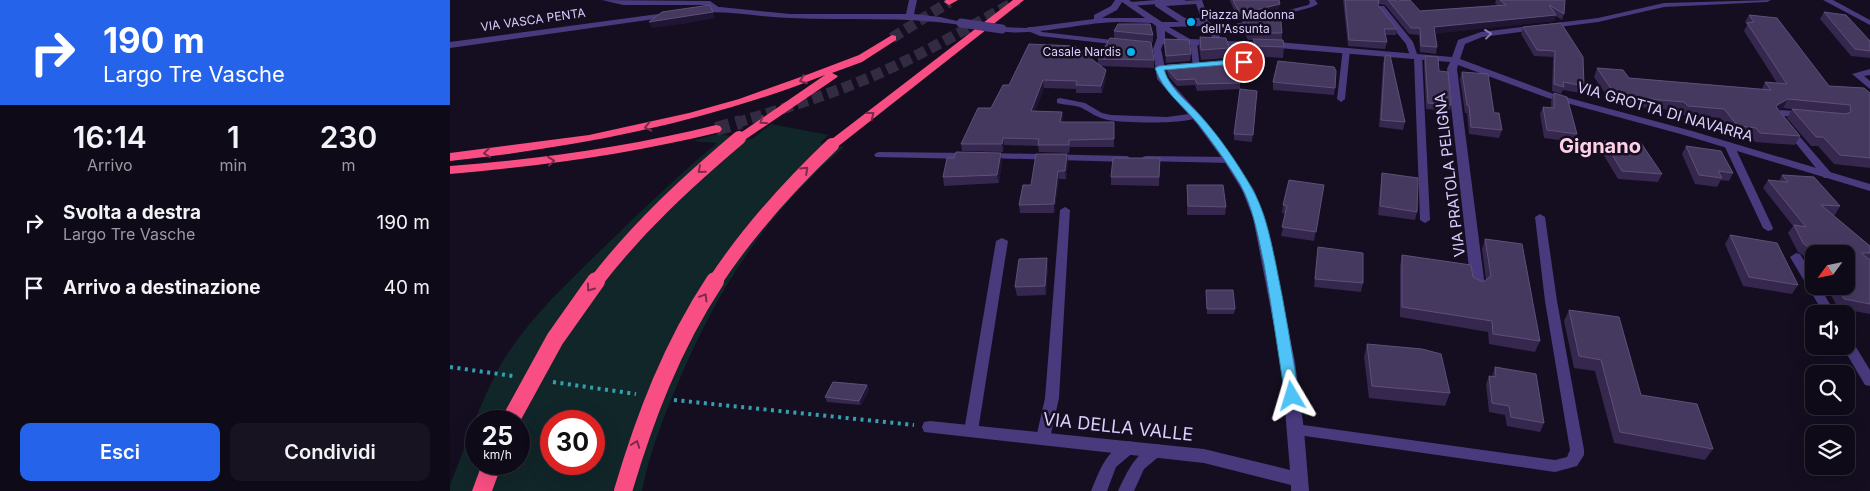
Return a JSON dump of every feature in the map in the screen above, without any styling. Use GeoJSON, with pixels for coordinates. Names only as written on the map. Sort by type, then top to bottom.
{"type":"FeatureCollection","features":[{"type":"Feature","properties":{"kind":"highway"},"geometry":{"type":"LineString","coordinates":[[623,491],[632,453],[660,378],[686,327],[714,281],[744,238],[800,174],[832,145],[1019,0]]}},
{"type":"Feature","properties":{"kind":"highway"},"geometry":{"type":"LineString","coordinates":[[516,410],[544,357],[572,312],[603,271],[673,195],[738,138],[782,107],[892,38]]}},
{"type":"Feature","properties":{"kind":"highway"},"geometry":{"type":"LineString","coordinates":[[450,157],[592,138],[695,115],[757,97],[865,56]]}},
{"type":"Feature","properties":{"kind":"highway"},"geometry":{"type":"LineString","coordinates":[[450,170],[600,154],[662,143],[716,129]]}},
{"type":"Feature","properties":{"kind":"highway"},"geometry":{"type":"LineString","coordinates":[[482,491],[488,475]]}},
{"type":"Feature","properties":{"kind":"street"},"geometry":{"type":"LineString","coordinates":[[910,15],[913,0]]}},
{"type":"Feature","properties":{"kind":"street"},"geometry":{"type":"LineString","coordinates":[[1082,22],[1107,13],[1118,6],[1119,0]]}},
{"type":"Feature","properties":{"kind":"street"},"geometry":{"type":"LineString","coordinates":[[1454,60],[1460,43],[1477,36],[1598,20],[1667,5],[1767,0]]}},
{"type":"Feature","properties":{"kind":"street"},"geometry":{"type":"LineString","coordinates":[[1827,0],[1870,23]]}},
{"type":"Feature","properties":{"kind":"street"},"geometry":{"type":"LineString","coordinates":[[1188,22],[1183,21],[1158,4],[1178,1],[1198,2],[1206,20],[1202,22]]}},
{"type":"Feature","properties":{"kind":"street"},"geometry":{"type":"LineString","coordinates":[[1128,2],[1190,42]]}},
{"type":"Feature","properties":{"kind":"street","name":"VIA VASCA PENTA"},"geometry":{"type":"LineString","coordinates":[[450,45],[716,8],[787,16],[910,15],[1002,29],[1031,29],[1122,19],[1158,23]]}},
{"type":"Feature","properties":{"kind":"street"},"geometry":{"type":"LineString","coordinates":[[1158,23],[1207,23],[1220,42]]}},
{"type":"Feature","properties":{"kind":"street"},"geometry":{"type":"LineString","coordinates":[[1158,23],[1156,44],[1163,68],[1164,82],[1196,116],[1229,160],[1248,190],[1262,224],[1288,362],[1296,430],[1299,486]]}},
{"type":"Feature","properties":{"kind":"street"},"geometry":{"type":"LineString","coordinates":[[1156,44],[1220,42]]}},
{"type":"Feature","properties":{"kind":"street","name":"VIA GROTTA DI NAVARRA"},"geometry":{"type":"LineString","coordinates":[[1220,42],[1346,50],[1454,60],[1546,94],[1870,188]]}},
{"type":"Feature","properties":{"kind":"street","name":"VIA PRATOLA PELIGNA"},"geometry":{"type":"LineString","coordinates":[[1454,60],[1452,69],[1478,287]]}},
{"type":"Feature","properties":{"kind":"street"},"geometry":{"type":"LineString","coordinates":[[1194,67],[1244,62]]}},
{"type":"Feature","properties":{"kind":"street"},"geometry":{"type":"LineString","coordinates":[[1870,72],[1857,74],[1870,86]]}},
{"type":"Feature","properties":{"kind":"street","name":"VIA DELLA VALLE"},"geometry":{"type":"LineString","coordinates":[[930,427],[1130,447],[1222,459],[1299,486]]}},
{"type":"Feature","properties":{"kind":"lane"},"geometry":{"type":"LineString","coordinates":[[605,0],[627,4],[710,3],[716,8]]}},
{"type":"Feature","properties":{"kind":"lane"},"geometry":{"type":"LineString","coordinates":[[1213,31],[1311,6],[1314,4],[1312,0]]}},
{"type":"Feature","properties":{"kind":"lane"},"geometry":{"type":"LineString","coordinates":[[1128,2],[1178,1]]}},
{"type":"Feature","properties":{"kind":"lane"},"geometry":{"type":"LineString","coordinates":[[1382,8],[1410,44],[1416,56],[1425,220]]}},
{"type":"Feature","properties":{"kind":"lane"},"geometry":{"type":"LineString","coordinates":[[1031,29],[1040,34],[1133,44]]}},
{"type":"Feature","properties":{"kind":"lane"},"geometry":{"type":"LineString","coordinates":[[1190,42],[1194,67]]}},
{"type":"Feature","properties":{"kind":"lane"},"geometry":{"type":"LineString","coordinates":[[1340,99],[1346,50]]}},
{"type":"Feature","properties":{"kind":"lane"},"geometry":{"type":"LineString","coordinates":[[1060,101],[1082,105],[1099,115],[1110,118],[1167,120],[1196,116]]}},
{"type":"Feature","properties":{"kind":"lane"},"geometry":{"type":"LineString","coordinates":[[1812,115],[1783,112],[1777,115],[1828,176]]}},
{"type":"Feature","properties":{"kind":"lane"},"geometry":{"type":"LineString","coordinates":[[1729,146],[1768,228]]}},
{"type":"Feature","properties":{"kind":"lane"},"geometry":{"type":"LineString","coordinates":[[879,155],[1229,160]]}},
{"type":"Feature","properties":{"kind":"lane"},"geometry":{"type":"LineString","coordinates":[[1043,438],[1052,398],[1065,210]]}},
{"type":"Feature","properties":{"kind":"lane"},"geometry":{"type":"LineString","coordinates":[[1296,430],[1555,466],[1572,462],[1577,455],[1577,450],[1551,301],[1540,217]]}},
{"type":"Feature","properties":{"kind":"lane"},"geometry":{"type":"LineString","coordinates":[[971,431],[1002,241]]}},
{"type":"Feature","properties":{"kind":"lane"},"geometry":{"type":"LineString","coordinates":[[1796,257],[1825,305]]}},
{"type":"Feature","properties":{"kind":"lane"},"geometry":{"type":"LineString","coordinates":[[1854,355],[1870,381]]}},
{"type":"Feature","properties":{"kind":"lane"},"geometry":{"type":"LineString","coordinates":[[1099,491],[1110,464],[1130,447]]}},
{"type":"Feature","properties":{"kind":"lane"},"geometry":{"type":"LineString","coordinates":[[1126,491],[1139,465],[1157,450]]}},
{"type":"Feature","properties":{"kind":"path"},"geometry":{"type":"LineString","coordinates":[[450,367],[519,376]]}},
{"type":"Feature","properties":{"kind":"path"},"geometry":{"type":"LineString","coordinates":[[548,381],[643,395]]}},
{"type":"Feature","properties":{"kind":"path"},"geometry":{"type":"LineString","coordinates":[[671,400],[930,427]]}},
{"type":"Feature","properties":{"kind":"green space"},"geometry":{"type":"Polygon","coordinates":[[[771,124],[829,135],[820,143],[844,147],[790,199],[746,255],[727,285],[693,348],[672,396],[653,450],[642,491],[450,491],[450,485],[465,445],[465,475],[530,475],[530,410],[479,410],[492,380],[521,335],[558,293],[671,183],[717,143],[692,141],[718,134],[752,139],[771,124]]]}},
{"type":"Feature","properties":{"kind":"building"},"geometry":{"type":"Polygon","coordinates":[[[1233,0],[1279,0],[1280,4],[1240,14],[1233,0]]]}},
{"type":"Feature","properties":{"kind":"building"},"geometry":{"type":"Polygon","coordinates":[[[1345,0],[1379,0],[1378,5],[1397,29],[1384,29],[1387,42],[1349,40],[1345,0]]]}},
{"type":"Feature","properties":{"kind":"building"},"geometry":{"type":"Polygon","coordinates":[[[1388,0],[1410,0],[1420,11],[1506,5],[1500,0],[1565,0],[1564,14],[1549,5],[1556,15],[1434,27],[1437,47],[1421,46],[1420,28],[1411,28],[1388,0]]]}},
{"type":"Feature","properties":{"kind":"building"},"geometry":{"type":"Polygon","coordinates":[[[710,5],[713,12],[649,22],[662,12],[710,5]]]}},
{"type":"Feature","properties":{"kind":"building"},"geometry":{"type":"Polygon","coordinates":[[[1280,11],[1282,33],[1248,33],[1243,21],[1280,11]]]}},
{"type":"Feature","properties":{"kind":"building"},"geometry":{"type":"Polygon","coordinates":[[[1824,12],[1846,15],[1870,41],[1870,51],[1855,49],[1824,12]]]}},
{"type":"Feature","properties":{"kind":"building"},"geometry":{"type":"Polygon","coordinates":[[[1749,15],[1777,18],[1829,86],[1864,88],[1870,93],[1870,158],[1840,155],[1823,137],[1816,137],[1792,109],[1846,114],[1851,112],[1850,105],[1788,99],[1776,107],[1800,136],[1760,133],[1756,128],[1738,126],[1724,109],[1688,106],[1684,102],[1626,97],[1624,94],[1614,93],[1597,68],[1623,70],[1629,78],[1771,90],[1765,82],[1787,84],[1747,23],[1754,22],[1749,15]]]}},
{"type":"Feature","properties":{"kind":"building"},"geometry":{"type":"Polygon","coordinates":[[[1561,23],[1583,57],[1584,86],[1563,82],[1564,87],[1554,84],[1555,51],[1537,50],[1523,27],[1561,23]]]}},
{"type":"Feature","properties":{"kind":"building"},"geometry":{"type":"Polygon","coordinates":[[[1118,24],[1150,24],[1153,35],[1114,31],[1118,24]]]}},
{"type":"Feature","properties":{"kind":"building"},"geometry":{"type":"Polygon","coordinates":[[[1200,37],[1226,38],[1229,48],[1201,50],[1200,37]]]}},
{"type":"Feature","properties":{"kind":"building","name":"Casale Nardis"},"geometry":{"type":"Polygon","coordinates":[[[1110,38],[1151,42],[1154,60],[1098,59],[1110,38]]]}},
{"type":"Feature","properties":{"kind":"building"},"geometry":{"type":"Polygon","coordinates":[[[1164,39],[1189,40],[1191,54],[1166,56],[1164,39]]]}},
{"type":"Feature","properties":{"kind":"building"},"geometry":{"type":"Polygon","coordinates":[[[1253,39],[1283,40],[1284,47],[1256,46],[1253,39]]]}},
{"type":"Feature","properties":{"kind":"building"},"geometry":{"type":"Polygon","coordinates":[[[1029,44],[1075,46],[1106,70],[1101,86],[1076,85],[1077,81],[1043,80],[1031,111],[1062,112],[1060,122],[1114,122],[1114,139],[1069,140],[1069,145],[1038,145],[1039,139],[1003,138],[1002,144],[961,144],[978,108],[991,108],[1003,85],[1009,85],[1029,44]]]}},
{"type":"Feature","properties":{"kind":"building"},"geometry":{"type":"Polygon","coordinates":[[[1390,55],[1405,122],[1381,120],[1385,56],[1390,55]]]}},
{"type":"Feature","properties":{"kind":"building"},"geometry":{"type":"Polygon","coordinates":[[[1425,56],[1438,57],[1439,71],[1448,72],[1451,105],[1428,103],[1425,56]]]}},
{"type":"Feature","properties":{"kind":"building"},"geometry":{"type":"Polygon","coordinates":[[[1232,61],[1240,83],[1197,84],[1195,79],[1177,80],[1169,71],[1167,65],[1232,61]]]}},
{"type":"Feature","properties":{"kind":"building"},"geometry":{"type":"Polygon","coordinates":[[[1278,61],[1334,67],[1336,71],[1335,88],[1273,82],[1278,61]]]}},
{"type":"Feature","properties":{"kind":"building"},"geometry":{"type":"Polygon","coordinates":[[[1462,72],[1488,74],[1494,113],[1499,113],[1502,130],[1471,127],[1462,72]]]}},
{"type":"Feature","properties":{"kind":"building"},"geometry":{"type":"Polygon","coordinates":[[[1240,89],[1257,91],[1253,135],[1234,134],[1240,89]]]}},
{"type":"Feature","properties":{"kind":"building"},"geometry":{"type":"Polygon","coordinates":[[[1554,93],[1567,97],[1577,134],[1547,130],[1543,107],[1554,108],[1554,93]]]}},
{"type":"Feature","properties":{"kind":"building"},"geometry":{"type":"Polygon","coordinates":[[[1604,141],[1641,143],[1662,174],[1622,171],[1604,141]]]}},
{"type":"Feature","properties":{"kind":"building"},"geometry":{"type":"Polygon","coordinates":[[[1686,146],[1721,151],[1733,173],[1718,171],[1722,178],[1699,175],[1686,146]]]}},
{"type":"Feature","properties":{"kind":"building"},"geometry":{"type":"Polygon","coordinates":[[[956,152],[1001,153],[997,175],[943,177],[947,158],[954,158],[956,152]]]}},
{"type":"Feature","properties":{"kind":"building"},"geometry":{"type":"Polygon","coordinates":[[[1036,154],[1067,154],[1065,171],[1058,171],[1054,204],[1019,205],[1023,185],[1031,185],[1036,154]]]}},
{"type":"Feature","properties":{"kind":"building"},"geometry":{"type":"Polygon","coordinates":[[[1113,158],[1160,158],[1159,177],[1111,177],[1113,158]]]}},
{"type":"Feature","properties":{"kind":"building"},"geometry":{"type":"Polygon","coordinates":[[[1382,173],[1418,178],[1417,212],[1380,206],[1382,173]]]}},
{"type":"Feature","properties":{"kind":"building"},"geometry":{"type":"Polygon","coordinates":[[[1782,175],[1814,177],[1840,206],[1821,205],[1870,246],[1870,253],[1861,253],[1870,260],[1870,304],[1844,299],[1842,295],[1855,295],[1855,245],[1805,245],[1803,243],[1794,225],[1806,227],[1768,180],[1788,182],[1782,175]]]}},
{"type":"Feature","properties":{"kind":"building"},"geometry":{"type":"Polygon","coordinates":[[[1289,180],[1324,185],[1316,232],[1282,227],[1287,206],[1283,205],[1289,180]]]}},
{"type":"Feature","properties":{"kind":"building"},"geometry":{"type":"Polygon","coordinates":[[[1187,185],[1223,185],[1226,207],[1188,206],[1187,185]]]}},
{"type":"Feature","properties":{"kind":"building"},"geometry":{"type":"Polygon","coordinates":[[[1730,235],[1777,243],[1798,285],[1749,277],[1730,235]]]}},
{"type":"Feature","properties":{"kind":"building"},"geometry":{"type":"Polygon","coordinates":[[[1485,239],[1522,244],[1540,341],[1493,334],[1492,321],[1402,307],[1402,255],[1471,265],[1473,277],[1483,282],[1491,276],[1485,239]]]}},
{"type":"Feature","properties":{"kind":"building"},"geometry":{"type":"Polygon","coordinates":[[[1318,247],[1363,253],[1363,283],[1315,279],[1318,247]]]}},
{"type":"Feature","properties":{"kind":"building"},"geometry":{"type":"Polygon","coordinates":[[[1047,258],[1045,286],[1015,287],[1019,259],[1047,258]]]}},
{"type":"Feature","properties":{"kind":"building"},"geometry":{"type":"Polygon","coordinates":[[[1206,290],[1233,290],[1235,309],[1207,309],[1206,290]]]}},
{"type":"Feature","properties":{"kind":"building"},"geometry":{"type":"Polygon","coordinates":[[[1569,310],[1619,317],[1641,395],[1697,404],[1713,449],[1620,432],[1601,360],[1579,356],[1569,310]]]}},
{"type":"Feature","properties":{"kind":"building"},"geometry":{"type":"Polygon","coordinates":[[[1367,344],[1422,349],[1441,354],[1450,393],[1372,386],[1367,344]]]}},
{"type":"Feature","properties":{"kind":"building"},"geometry":{"type":"Polygon","coordinates":[[[1495,367],[1536,374],[1544,423],[1511,417],[1509,406],[1492,403],[1489,376],[1496,377],[1495,367]]]}},
{"type":"Feature","properties":{"kind":"building"},"geometry":{"type":"Polygon","coordinates":[[[833,382],[867,385],[859,401],[825,397],[833,382]]]}},
{"type":"Feature","properties":{"kind":"tunnel"},"geometry":{"type":"LineString","coordinates":[[736,123],[822,96],[892,68],[1018,0]]}},
{"type":"Feature","properties":{"kind":"tunnel"},"geometry":{"type":"LineString","coordinates":[[892,38],[949,2]]}},
{"type":"Feature","properties":{"kind":"tunnel"},"geometry":{"type":"LineString","coordinates":[[716,129],[741,122]]}},
{"type":"Feature","properties":{"kind":"place","name":"Piazza Madonna dell'Assunta"},"geometry":{"type":"Point","coordinates":[1191,22]}},
{"type":"Feature","properties":{"kind":"place","name":"Casale Nardis"},"geometry":{"type":"Point","coordinates":[1131,52]}},
{"type":"Feature","properties":{"kind":"district","name":"Gignano"},"geometry":{"type":"Point","coordinates":[1600,146]}},
{"type":"Feature","properties":{"kind":"route"},"geometry":{"type":"LineString","coordinates":[[1244,62],[1159,68],[1160,75],[1170,90],[1202,122],[1218,144],[1248,190],[1255,206],[1262,224],[1277,301],[1292,396]]}}]}
